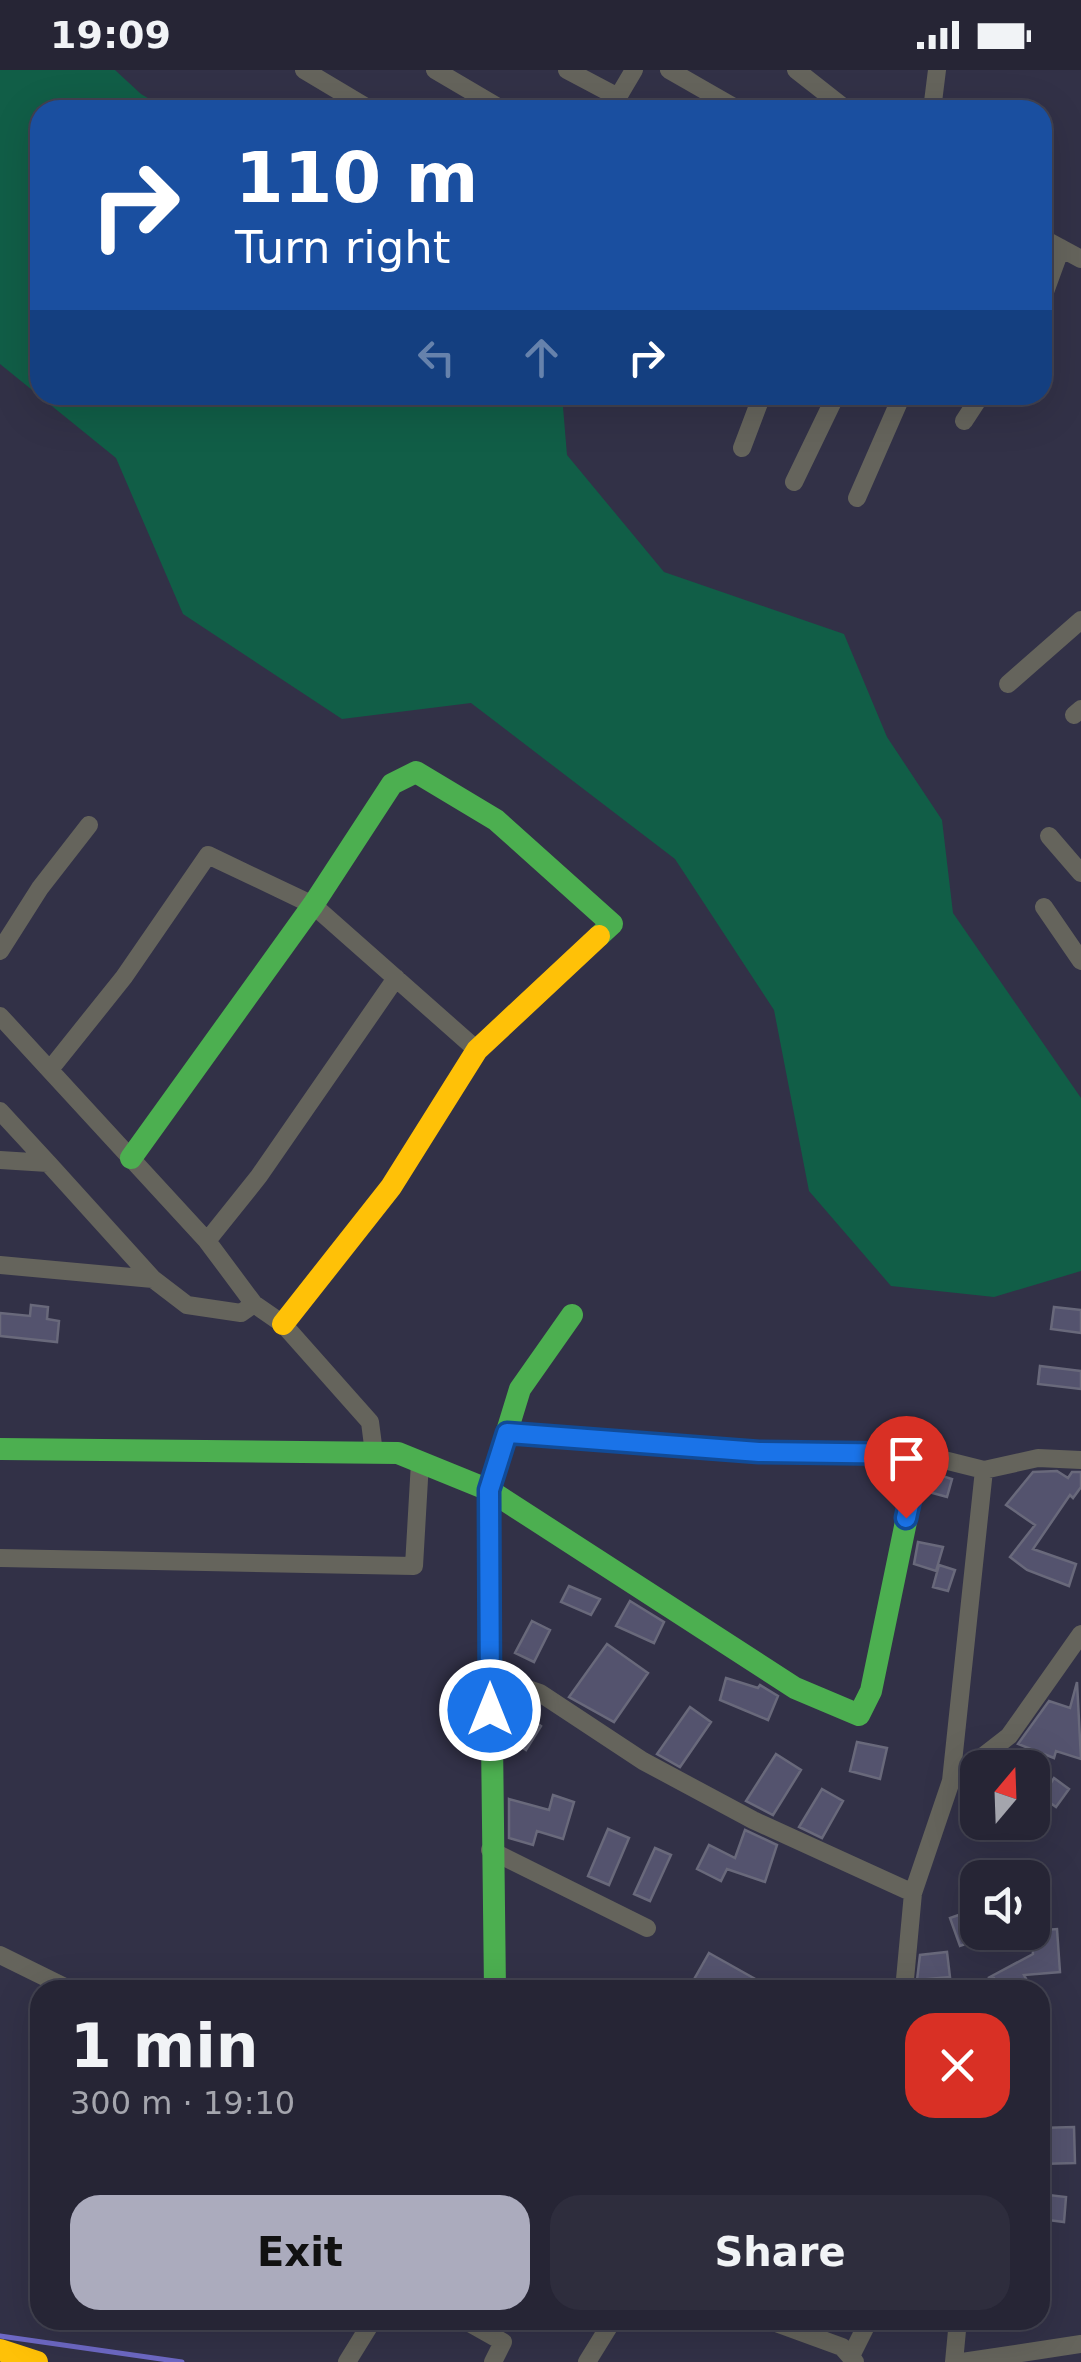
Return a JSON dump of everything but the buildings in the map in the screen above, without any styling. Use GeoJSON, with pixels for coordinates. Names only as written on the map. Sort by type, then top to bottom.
{"type":"FeatureCollection","features":[{"type":"Feature","properties":{"kind":"street"},"geometry":{"type":"LineString","coordinates":[[304,70],[354,100]]}},
{"type":"Feature","properties":{"kind":"street"},"geometry":{"type":"LineString","coordinates":[[436,70],[486,100]]}},
{"type":"Feature","properties":{"kind":"street"},"geometry":{"type":"LineString","coordinates":[[568,70],[611,100]]}},
{"type":"Feature","properties":{"kind":"street"},"geometry":{"type":"LineString","coordinates":[[619,100],[634,70]]}},
{"type":"Feature","properties":{"kind":"street"},"geometry":{"type":"LineString","coordinates":[[668,70],[701,92],[725,100]]}},
{"type":"Feature","properties":{"kind":"street"},"geometry":{"type":"LineString","coordinates":[[796,70],[834,100]]}},
{"type":"Feature","properties":{"kind":"street"},"geometry":{"type":"LineString","coordinates":[[933,100],[936,70]]}},
{"type":"Feature","properties":{"kind":"street"},"geometry":{"type":"LineString","coordinates":[[697,100],[701,92]]}},
{"type":"Feature","properties":{"kind":"street"},"geometry":{"type":"LineString","coordinates":[[1052,244],[1081,258]]}},
{"type":"Feature","properties":{"kind":"street"},"geometry":{"type":"LineString","coordinates":[[1052,271],[1060,248]]}},
{"type":"Feature","properties":{"kind":"street"},"geometry":{"type":"LineString","coordinates":[[742,448],[758,405]]}},
{"type":"Feature","properties":{"kind":"street"},"geometry":{"type":"LineString","coordinates":[[794,482],[831,405]]}},
{"type":"Feature","properties":{"kind":"street"},"geometry":{"type":"LineString","coordinates":[[857,498],[898,405]]}},
{"type":"Feature","properties":{"kind":"street"},"geometry":{"type":"LineString","coordinates":[[964,420],[974,405]]}},
{"type":"Feature","properties":{"kind":"street"},"geometry":{"type":"LineString","coordinates":[[1008,684],[1081,620]]}},
{"type":"Feature","properties":{"kind":"street"},"geometry":{"type":"LineString","coordinates":[[131,1158],[314,904],[392,784],[416,772],[496,820],[612,924],[477,1050],[390,1187],[283,1324]]}},
{"type":"Feature","properties":{"kind":"street"},"geometry":{"type":"LineString","coordinates":[[0,952],[40,888],[89,826]]}},
{"type":"Feature","properties":{"kind":"street"},"geometry":{"type":"LineString","coordinates":[[1049,836],[1081,873]]}},
{"type":"Feature","properties":{"kind":"street"},"geometry":{"type":"LineString","coordinates":[[52,1068],[124,977],[208,855],[314,904],[477,1050]]}},
{"type":"Feature","properties":{"kind":"street"},"geometry":{"type":"LineString","coordinates":[[1044,908],[1081,961]]}},
{"type":"Feature","properties":{"kind":"street"},"geometry":{"type":"LineString","coordinates":[[207,1241],[259,1176],[396,978]]}},
{"type":"Feature","properties":{"kind":"street"},"geometry":{"type":"LineString","coordinates":[[0,1016],[52,1068],[207,1241],[254,1304],[283,1324],[370,1422],[374,1453]]}},
{"type":"Feature","properties":{"kind":"street"},"geometry":{"type":"LineString","coordinates":[[0,1111],[153,1278],[187,1306],[241,1313],[254,1304]]}},
{"type":"Feature","properties":{"kind":"street"},"geometry":{"type":"LineString","coordinates":[[0,1160],[48,1163]]}},
{"type":"Feature","properties":{"kind":"street"},"geometry":{"type":"LineString","coordinates":[[0,1265],[153,1278]]}},
{"type":"Feature","properties":{"kind":"street"},"geometry":{"type":"LineString","coordinates":[[495,1980],[490,1850],[489,1490],[520,1390],[572,1314]]}},
{"type":"Feature","properties":{"kind":"street"},"geometry":{"type":"LineString","coordinates":[[507,1433],[759,1452],[920,1454],[984,1470],[1038,1458],[1081,1460]]}},
{"type":"Feature","properties":{"kind":"street"},"geometry":{"type":"LineString","coordinates":[[0,1448],[398,1453],[489,1490],[795,1688],[859,1715],[871,1692],[920,1454]]}},
{"type":"Feature","properties":{"kind":"street"},"geometry":{"type":"LineString","coordinates":[[0,1558],[414,1566],[420,1462]]}},
{"type":"Feature","properties":{"kind":"street"},"geometry":{"type":"LineString","coordinates":[[905,1980],[913,1893],[951,1781],[984,1470]]}},
{"type":"Feature","properties":{"kind":"street"},"geometry":{"type":"LineString","coordinates":[[951,1781],[1009,1736],[1081,1634]]}},
{"type":"Feature","properties":{"kind":"street"},"geometry":{"type":"LineString","coordinates":[[490,1676],[540,1693],[642,1760],[753,1820],[913,1893]]}},
{"type":"Feature","properties":{"kind":"street"},"geometry":{"type":"LineString","coordinates":[[490,1850],[647,1928]]}},
{"type":"Feature","properties":{"kind":"street"},"geometry":{"type":"LineString","coordinates":[[0,1954],[51,1980]]}},
{"type":"Feature","properties":{"kind":"street"},"geometry":{"type":"LineString","coordinates":[[346,2362],[367,2330]]}},
{"type":"Feature","properties":{"kind":"street"},"geometry":{"type":"LineString","coordinates":[[482,2330],[503,2342],[493,2362]]}},
{"type":"Feature","properties":{"kind":"street"},"geometry":{"type":"LineString","coordinates":[[587,2362],[607,2330]]}},
{"type":"Feature","properties":{"kind":"street"},"geometry":{"type":"LineString","coordinates":[[790,2330],[853,2358],[865,2330]]}},
{"type":"Feature","properties":{"kind":"street"},"geometry":{"type":"LineString","coordinates":[[954,2362],[957,2330]]}},
{"type":"Feature","properties":{"kind":"street"},"geometry":{"type":"LineString","coordinates":[[962,2362],[1081,2344]]}},
{"type":"Feature","properties":{"kind":"street"},"geometry":{"type":"LineString","coordinates":[[0,2350],[37,2362]]}},
{"type":"Feature","properties":{"kind":"green space"},"geometry":{"type":"Polygon","coordinates":[[[0,70],[115,70],[151,100],[30,100],[30,388],[0,364],[0,70]]]}},
{"type":"Feature","properties":{"kind":"green space"},"geometry":{"type":"Polygon","coordinates":[[[51,405],[563,405],[567,455],[664,572],[844,634],[887,737],[942,820],[953,913],[1081,1098],[1081,1271],[994,1297],[891,1286],[809,1191],[774,1010],[675,859],[471,703],[342,719],[183,614],[116,458],[51,405]]]}},
{"type":"Feature","properties":{"kind":"waterway"},"geometry":{"type":"LineString","coordinates":[[0,2336],[182,2362]]}},
{"type":"Feature","properties":{"kind":"traffic: fast"},"geometry":{"type":"LineString","coordinates":[[131,1158],[313,905],[392,784],[416,772],[496,820],[612,924],[599,936]]}},
{"type":"Feature","properties":{"kind":"traffic: fast"},"geometry":{"type":"LineString","coordinates":[[572,1315],[520,1389],[489,1490],[795,1688],[859,1715],[871,1691],[920,1454]]}},
{"type":"Feature","properties":{"kind":"traffic: fast"},"geometry":{"type":"LineString","coordinates":[[0,1449],[398,1453],[489,1490],[495,1980]]}},
{"type":"Feature","properties":{"kind":"traffic: slow"},"geometry":{"type":"LineString","coordinates":[[283,1324],[391,1187],[477,1050],[599,936]]}},
{"type":"Feature","properties":{"kind":"traffic: slow"},"geometry":{"type":"LineString","coordinates":[[0,2350],[37,2362]]}},
{"type":"Feature","properties":{"kind":"route"},"geometry":{"type":"LineString","coordinates":[[490,1710],[489,1490],[507,1433],[759,1452],[920,1454],[906,1518]]}}]}
